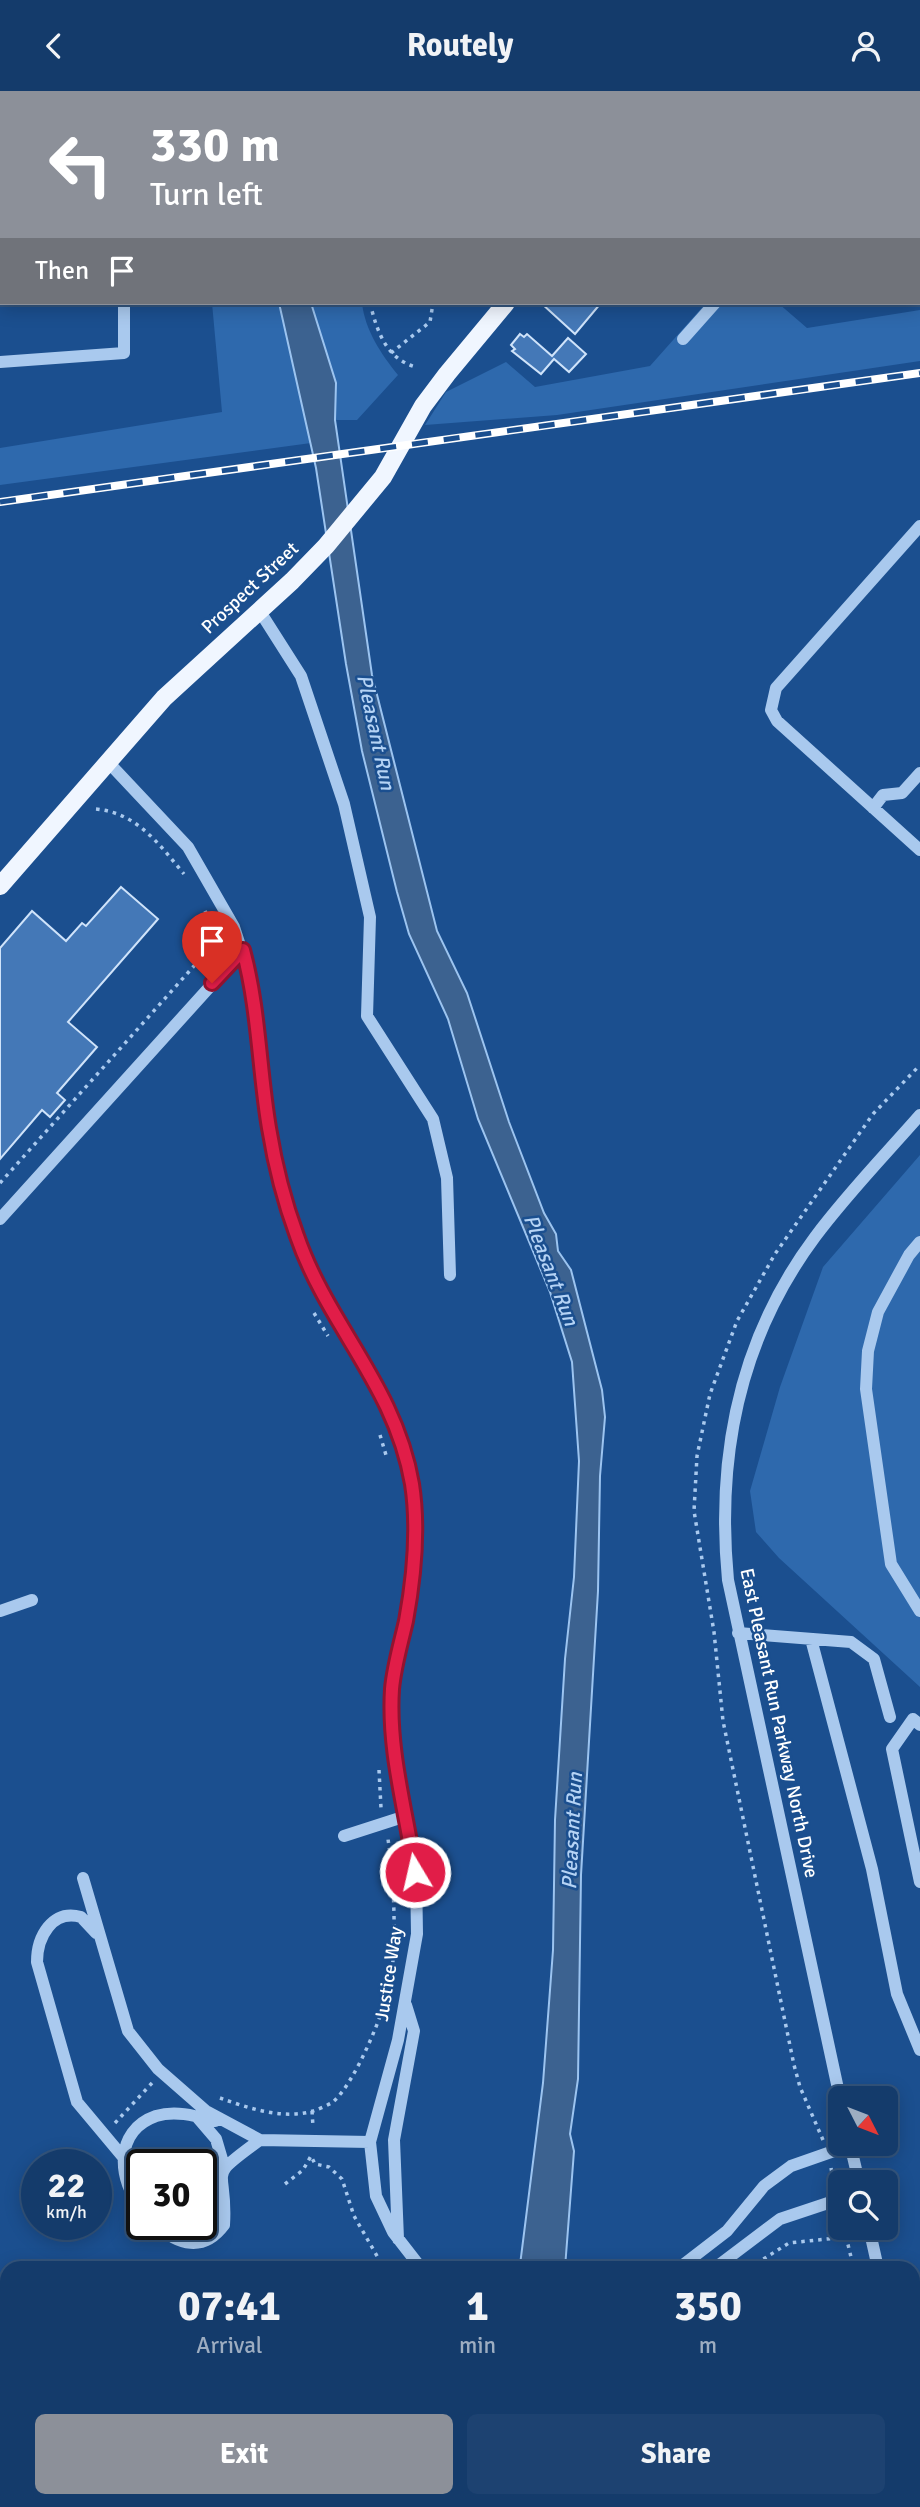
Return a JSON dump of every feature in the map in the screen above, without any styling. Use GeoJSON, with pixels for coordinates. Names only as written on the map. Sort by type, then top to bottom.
{"type":"FeatureCollection","features":[{"type":"Feature","properties":{"kind":"main road","name":"Prospect Street"},"geometry":{"type":"LineString","coordinates":[[0,886],[164,698],[326,546],[370,495],[423,406],[504,305]]}},
{"type":"Feature","properties":{"kind":"street"},"geometry":{"type":"LineString","coordinates":[[0,362],[124,353],[124,305]]}},
{"type":"Feature","properties":{"kind":"street"},"geometry":{"type":"LineString","coordinates":[[683,339],[713,305]]}},
{"type":"Feature","properties":{"kind":"street"},"geometry":{"type":"LineString","coordinates":[[920,527],[776,688],[771,710],[777,721],[920,850]]}},
{"type":"Feature","properties":{"kind":"street"},"geometry":{"type":"LineString","coordinates":[[259,610],[301,677],[344,804],[370,917],[367,1016],[433,1119],[447,1178],[450,1275]]}},
{"type":"Feature","properties":{"kind":"street","name":"Justice Way"},"geometry":{"type":"LineString","coordinates":[[108,762],[188,847],[234,927],[253,986],[269,1127],[285,1200],[298,1240],[324,1296],[385,1399],[401,1441],[412,1484],[416,1529],[409,1604],[393,1687],[391,1748],[415,1872],[416,1934],[398,2040],[370,2142],[376,2196],[398,2239],[415,2261]]}},
{"type":"Feature","properties":{"kind":"street"},"geometry":{"type":"LineString","coordinates":[[873,808],[883,796],[902,793],[920,773]]}},
{"type":"Feature","properties":{"kind":"street"},"geometry":{"type":"LineString","coordinates":[[0,1219],[243,950]]}},
{"type":"Feature","properties":{"kind":"street","name":"East Pleasant Run Parkway North Drive"},"geometry":{"type":"LineString","coordinates":[[838,2086],[727,1580],[723,1527],[724,1483],[734,1416],[752,1355],[776,1298],[814,1238],[920,1115]]}},
{"type":"Feature","properties":{"kind":"street"},"geometry":{"type":"LineString","coordinates":[[920,1243],[909,1255],[878,1312],[868,1352],[866,1389],[891,1564],[920,1611]]}},
{"type":"Feature","properties":{"kind":"street"},"geometry":{"type":"LineString","coordinates":[[0,1611],[32,1600]]}},
{"type":"Feature","properties":{"kind":"street"},"geometry":{"type":"LineString","coordinates":[[738,1633],[851,1642],[874,1659],[890,1717]]}},
{"type":"Feature","properties":{"kind":"street"},"geometry":{"type":"LineString","coordinates":[[811,1639],[872,1869],[897,1994],[920,2050]]}},
{"type":"Feature","properties":{"kind":"street"},"geometry":{"type":"LineString","coordinates":[[920,1725],[913,1719],[892,1749],[920,1882]]}},
{"type":"Feature","properties":{"kind":"street"},"geometry":{"type":"LineString","coordinates":[[344,1836],[406,1816]]}},
{"type":"Feature","properties":{"kind":"street"},"geometry":{"type":"LineString","coordinates":[[83,1878],[128,2031],[142,2052],[181,2090],[226,2124]]}},
{"type":"Feature","properties":{"kind":"street"},"geometry":{"type":"LineString","coordinates":[[104,1945],[88,1922],[72,1915],[46,1929],[39,1940],[37,1962],[77,2102],[123,2157]]}},
{"type":"Feature","properties":{"kind":"street"},"geometry":{"type":"LineString","coordinates":[[398,2239],[394,2140],[414,2031],[405,2001]]}},
{"type":"Feature","properties":{"kind":"street"},"geometry":{"type":"LineString","coordinates":[[126,2184],[123,2157],[133,2136],[146,2121],[169,2114],[226,2124],[260,2140],[370,2142]]}},
{"type":"Feature","properties":{"kind":"street"},"geometry":{"type":"LineString","coordinates":[[197,2117],[216,2140],[223,2166]]}},
{"type":"Feature","properties":{"kind":"street"},"geometry":{"type":"LineString","coordinates":[[217,2235],[224,2225],[220,2174],[223,2166],[260,2140]]}},
{"type":"Feature","properties":{"kind":"street"},"geometry":{"type":"LineString","coordinates":[[688,2261],[727,2231],[764,2186],[791,2166],[828,2153]]}},
{"type":"Feature","properties":{"kind":"street"},"geometry":{"type":"LineString","coordinates":[[724,2261],[780,2219],[828,2203]]}},
{"type":"Feature","properties":{"kind":"street"},"geometry":{"type":"LineString","coordinates":[[177,2240],[187,2244],[210,2240]]}},
{"type":"Feature","properties":{"kind":"street"},"geometry":{"type":"LineString","coordinates":[[872,2240],[876,2261]]}},
{"type":"Feature","properties":{"kind":"path"},"geometry":{"type":"LineString","coordinates":[[370,305],[376,327],[391,353],[404,364],[416,367]]}},
{"type":"Feature","properties":{"kind":"path"},"geometry":{"type":"LineString","coordinates":[[391,353],[430,322],[433,305]]}},
{"type":"Feature","properties":{"kind":"path"},"geometry":{"type":"LineString","coordinates":[[96,809],[133,819],[189,880]]}},
{"type":"Feature","properties":{"kind":"path"},"geometry":{"type":"LineString","coordinates":[[201,903],[223,947]]}},
{"type":"Feature","properties":{"kind":"path"},"geometry":{"type":"LineString","coordinates":[[0,1183],[219,938]]}},
{"type":"Feature","properties":{"kind":"path"},"geometry":{"type":"LineString","coordinates":[[318,1322],[331,1342]]}},
{"type":"Feature","properties":{"kind":"path"},"geometry":{"type":"LineString","coordinates":[[380,1433],[387,1457]]}},
{"type":"Feature","properties":{"kind":"path"},"geometry":{"type":"LineString","coordinates":[[379,1767],[380,1804]]}},
{"type":"Feature","properties":{"kind":"path"},"geometry":{"type":"LineString","coordinates":[[210,2094],[263,2111],[282,2114],[312,2111],[332,2102],[352,2076],[383,2007],[392,1974],[391,1863],[387,1836]]}},
{"type":"Feature","properties":{"kind":"path"},"geometry":{"type":"LineString","coordinates":[[110,2127],[156,2079]]}},
{"type":"Feature","properties":{"kind":"path"},"geometry":{"type":"LineString","coordinates":[[312,2111],[313,2126]]}},
{"type":"Feature","properties":{"kind":"path"},"geometry":{"type":"LineString","coordinates":[[285,2185],[303,2169],[311,2156],[315,2164],[329,2167],[342,2179],[354,2216],[380,2261]]}},
{"type":"Feature","properties":{"kind":"path"},"geometry":{"type":"LineString","coordinates":[[760,2261],[789,2243],[828,2239]]}},
{"type":"Feature","properties":{"kind":"path"},"geometry":{"type":"LineString","coordinates":[[847,2240],[849,2261]]}},
{"type":"Feature","properties":{"kind":"shaded area"},"geometry":{"type":"Polygon","coordinates":[[[212,305],[279,305],[311,443],[0,485],[0,448],[222,412],[212,305]]]}},
{"type":"Feature","properties":{"kind":"shaded area"},"geometry":{"type":"Polygon","coordinates":[[[312,305],[362,305],[366,323],[375,341],[398,375],[357,420],[335,420],[336,383],[312,305]]]}},
{"type":"Feature","properties":{"kind":"shaded area"},"geometry":{"type":"Polygon","coordinates":[[[704,305],[780,305],[807,328],[920,310],[920,361],[557,415],[425,425],[446,392],[506,362],[535,387],[650,366],[704,305]]]}},
{"type":"Feature","properties":{"kind":"shaded area"},"geometry":{"type":"Polygon","coordinates":[[[920,1155],[920,1687],[779,1558],[756,1532],[750,1491],[780,1387],[823,1267],[920,1155]]]}},
{"type":"Feature","properties":{"kind":"water","name":"Pleasant Run"},"geometry":{"type":"Polygon","coordinates":[[[279,305],[312,305],[336,383],[335,420],[372,675],[437,931],[467,993],[509,1122],[544,1213],[556,1234],[558,1251],[571,1270],[602,1390],[605,1417],[600,1476],[598,1591],[581,1875],[578,2079],[570,2134],[574,2151],[566,2261],[521,2261],[543,2083],[553,1950],[555,1820],[565,1659],[574,1577],[579,1461],[572,1362],[550,1292],[478,1119],[448,1019],[409,934],[362,751],[316,468],[279,305]]]}},
{"type":"Feature","properties":{"kind":"building"},"geometry":{"type":"Polygon","coordinates":[[[543,305],[599,305],[575,334],[543,305]]]}},
{"type":"Feature","properties":{"kind":"building"},"geometry":{"type":"Polygon","coordinates":[[[520,334],[524,337],[527,334],[552,356],[568,338],[586,354],[569,372],[554,359],[541,374],[512,351],[515,349],[511,345],[520,334]]]}},
{"type":"Feature","properties":{"kind":"building"},"geometry":{"type":"Polygon","coordinates":[[[121,887],[158,919],[68,1022],[97,1047],[57,1093],[65,1100],[50,1117],[42,1110],[0,1159],[0,948],[32,911],[66,941],[82,923],[86,926],[121,887]]]}},
{"type":"Feature","properties":{"kind":"railway"},"geometry":{"type":"LineString","coordinates":[[0,502],[920,373]]}},
{"type":"Feature","properties":{"kind":"route"},"geometry":{"type":"LineString","coordinates":[[212,983],[243,950],[253,986],[269,1127],[288,1211],[298,1240],[324,1296],[385,1399],[401,1441],[412,1484],[416,1529],[409,1604],[393,1687],[391,1748],[415,1872]]}}]}
